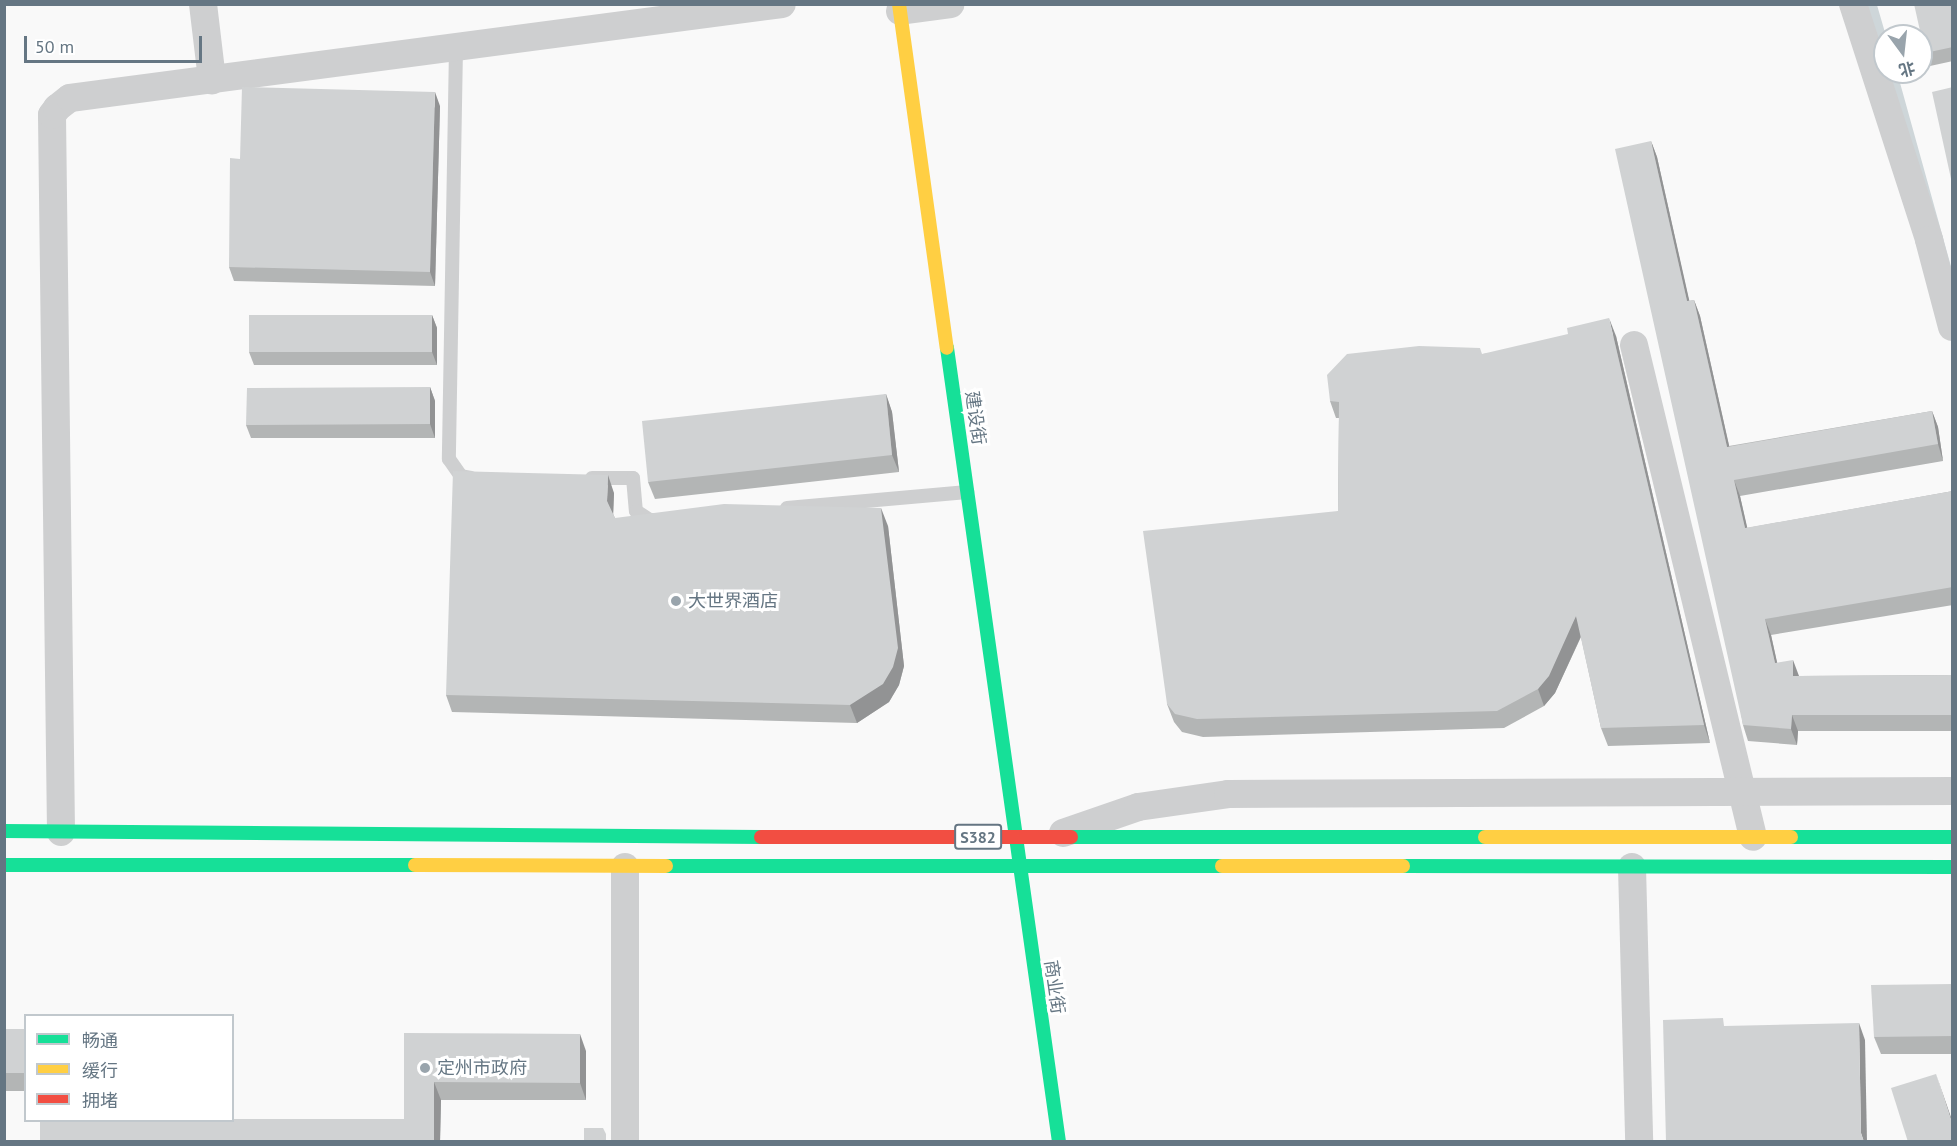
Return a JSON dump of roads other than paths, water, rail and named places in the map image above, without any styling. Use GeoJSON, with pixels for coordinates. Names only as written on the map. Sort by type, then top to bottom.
{"type":"FeatureCollection","features":[{"type":"Feature","properties":{"kind":"main road","name":"建设街"},"geometry":{"type":"LineString","coordinates":[[900,8],[1015,837]]}},
{"type":"Feature","properties":{"kind":"main road","name":"S382"},"geometry":{"type":"LineString","coordinates":[[4,831],[423,837],[1953,837]]}},
{"type":"Feature","properties":{"kind":"main road","name":"商业街"},"geometry":{"type":"LineString","coordinates":[[1015,837],[1059,1142]]}},
{"type":"Feature","properties":{"kind":"main road","name":"S382"},"geometry":{"type":"LineString","coordinates":[[4,865],[1953,867]]}},
{"type":"Feature","properties":{"kind":"street"},"geometry":{"type":"LineString","coordinates":[[203,4],[212,80]]}},
{"type":"Feature","properties":{"kind":"street"},"geometry":{"type":"LineString","coordinates":[[61,832],[52,115],[70,98],[782,4]]}},
{"type":"Feature","properties":{"kind":"street"},"geometry":{"type":"LineString","coordinates":[[900,8],[951,4]]}},
{"type":"Feature","properties":{"kind":"street"},"geometry":{"type":"LineString","coordinates":[[1853,4],[1929,240],[1953,327]]}},
{"type":"Feature","properties":{"kind":"street"},"geometry":{"type":"LineString","coordinates":[[1634,345],[1753,837]]}},
{"type":"Feature","properties":{"kind":"street"},"geometry":{"type":"LineString","coordinates":[[1052,837],[1138,807],[1228,794],[1953,791]]}},
{"type":"Feature","properties":{"kind":"street"},"geometry":{"type":"LineString","coordinates":[[625,1142],[626,867]]}},
{"type":"Feature","properties":{"kind":"street"},"geometry":{"type":"LineString","coordinates":[[1632,867],[1639,1142]]}},
{"type":"Feature","properties":{"kind":"lane"},"geometry":{"type":"LineString","coordinates":[[456,48],[449,459],[461,477],[486,478]]}},
{"type":"Feature","properties":{"kind":"lane"},"geometry":{"type":"LineString","coordinates":[[576,478],[633,478],[636,511],[650,520],[673,518]]}},
{"type":"Feature","properties":{"kind":"lane"},"geometry":{"type":"LineString","coordinates":[[767,510],[967,492]]}},
{"type":"Feature","properties":{"kind":"place","name":"大世界酒店"},"geometry":{"type":"Point","coordinates":[676,601]}},
{"type":"Feature","properties":{"kind":"place","name":"定州市政府"},"geometry":{"type":"Point","coordinates":[425,1068]}}]}
